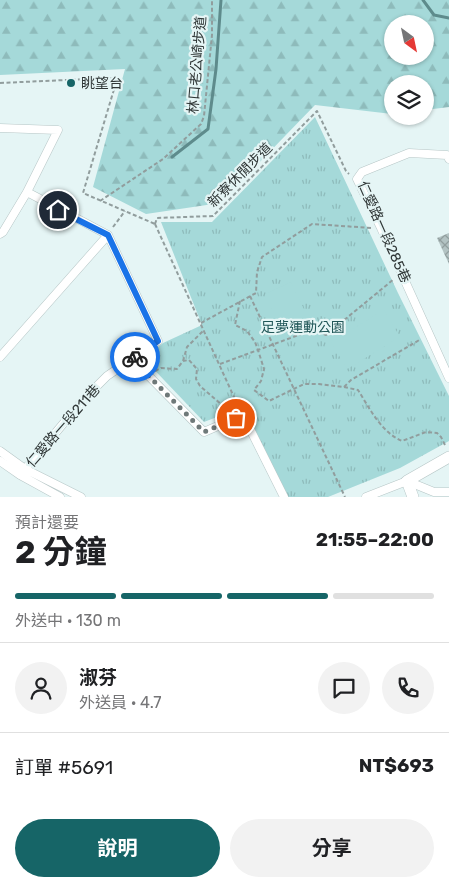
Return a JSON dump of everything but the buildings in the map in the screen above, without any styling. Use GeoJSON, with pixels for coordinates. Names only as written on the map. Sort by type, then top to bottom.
{"type":"FeatureCollection","features":[{"type":"Feature","properties":{"kind":"main road"},"geometry":{"type":"LineString","coordinates":[[413,497],[408,481],[449,456]]}},
{"type":"Feature","properties":{"kind":"street"},"geometry":{"type":"LineString","coordinates":[[0,128],[58,130],[27,192],[0,234]]}},
{"type":"Feature","properties":{"kind":"street","name":"仁愛路一段285巷"},"geometry":{"type":"LineString","coordinates":[[449,159],[447,155],[409,153],[362,172],[357,179],[382,228],[449,378]]}},
{"type":"Feature","properties":{"kind":"street"},"geometry":{"type":"LineString","coordinates":[[0,357],[108,235],[27,192]]}},
{"type":"Feature","properties":{"kind":"street","name":"仁愛路一段211巷"},"geometry":{"type":"LineString","coordinates":[[22,472],[84,399],[107,376],[158,341],[108,235]]}},
{"type":"Feature","properties":{"kind":"street"},"geometry":{"type":"LineString","coordinates":[[132,359],[204,432],[239,417],[284,497]]}},
{"type":"Feature","properties":{"kind":"street"},"geometry":{"type":"LineString","coordinates":[[0,451],[22,472],[60,497]]}},
{"type":"Feature","properties":{"kind":"street"},"geometry":{"type":"LineString","coordinates":[[0,461],[81,497]]}},
{"type":"Feature","properties":{"kind":"street"},"geometry":{"type":"LineString","coordinates":[[383,497],[408,481]]}},
{"type":"Feature","properties":{"kind":"street"},"geometry":{"type":"LineString","coordinates":[[366,497],[408,481],[434,492],[449,492]]}},
{"type":"Feature","properties":{"kind":"path","name":"林口老公崎步道"},"geometry":{"type":"LineString","coordinates":[[100,200],[162,159],[195,132],[201,124],[204,116],[212,35],[212,0]]}},
{"type":"Feature","properties":{"kind":"path"},"geometry":{"type":"LineString","coordinates":[[0,82],[111,78],[115,86],[83,193],[155,224],[220,364],[239,417]]}},
{"type":"Feature","properties":{"kind":"path","name":"新寮休閒步道"},"geometry":{"type":"LineString","coordinates":[[155,224],[157,218],[213,216],[318,111],[346,171],[357,179]]}},
{"type":"Feature","properties":{"kind":"path"},"geometry":{"type":"LineString","coordinates":[[108,235],[125,211]]}},
{"type":"Feature","properties":{"kind":"path"},"geometry":{"type":"LineString","coordinates":[[201,323],[256,293],[257,272],[262,257],[312,224],[348,228],[382,228]]}},
{"type":"Feature","properties":{"kind":"path"},"geometry":{"type":"LineString","coordinates":[[220,364],[312,330],[326,335],[401,272]]}},
{"type":"Feature","properties":{"kind":"path"},"geometry":{"type":"LineString","coordinates":[[250,296],[345,497]]}},
{"type":"Feature","properties":{"kind":"path"},"geometry":{"type":"LineString","coordinates":[[240,302],[235,325],[246,331],[255,342],[264,369],[261,381],[254,390],[268,401],[304,384],[319,384],[358,390],[375,417],[394,438],[402,441],[426,432],[437,433],[441,437],[449,456]]}},
{"type":"Feature","properties":{"kind":"path"},"geometry":{"type":"LineString","coordinates":[[148,376],[160,368],[177,369],[183,361],[187,347],[204,330]]}},
{"type":"Feature","properties":{"kind":"path"},"geometry":{"type":"LineString","coordinates":[[344,387],[352,380],[429,334]]}},
{"type":"Feature","properties":{"kind":"path"},"geometry":{"type":"LineString","coordinates":[[183,361],[189,360],[197,369],[196,379],[200,386],[239,417]]}},
{"type":"Feature","properties":{"kind":"green space"},"geometry":{"type":"Polygon","coordinates":[[[0,0],[449,0],[449,107],[434,109],[434,75],[384,75],[384,113],[315,105],[220,203],[146,214],[93,187],[125,69],[0,75],[0,0]]]}},
{"type":"Feature","properties":{"kind":"green space","name":"足夢運動公園"},"geometry":{"type":"Polygon","coordinates":[[[315,117],[449,396],[449,441],[400,468],[328,497],[288,497],[243,407],[204,422],[144,359],[163,343],[202,325],[161,222],[212,222],[315,117]]]}},
{"type":"Feature","properties":{"kind":"green space"},"geometry":{"type":"Polygon","coordinates":[[[291,282],[312,326],[286,339],[265,294],[291,282]]]}},
{"type":"Feature","properties":{"kind":"green space"},"geometry":{"type":"Polygon","coordinates":[[[384,310],[400,337],[347,369],[331,342],[384,310]]]}},
{"type":"Feature","properties":{"kind":"waterway"},"geometry":{"type":"LineString","coordinates":[[172,157],[208,129],[216,69],[221,0]]}},
{"type":"Feature","properties":{"kind":"waterway"},"geometry":{"type":"LineString","coordinates":[[423,0],[434,15],[449,18]]}},
{"type":"Feature","properties":{"kind":"way so far"},"geometry":{"type":"LineString","coordinates":[[135,357],[132,359],[204,432],[236,418]]}},
{"type":"Feature","properties":{"kind":"place","name":"眺望台"},"geometry":{"type":"Point","coordinates":[71,83]}},
{"type":"Feature","properties":{"kind":"route"},"geometry":{"type":"LineString","coordinates":[[58,210],[108,235],[158,341],[135,357]]}}]}
